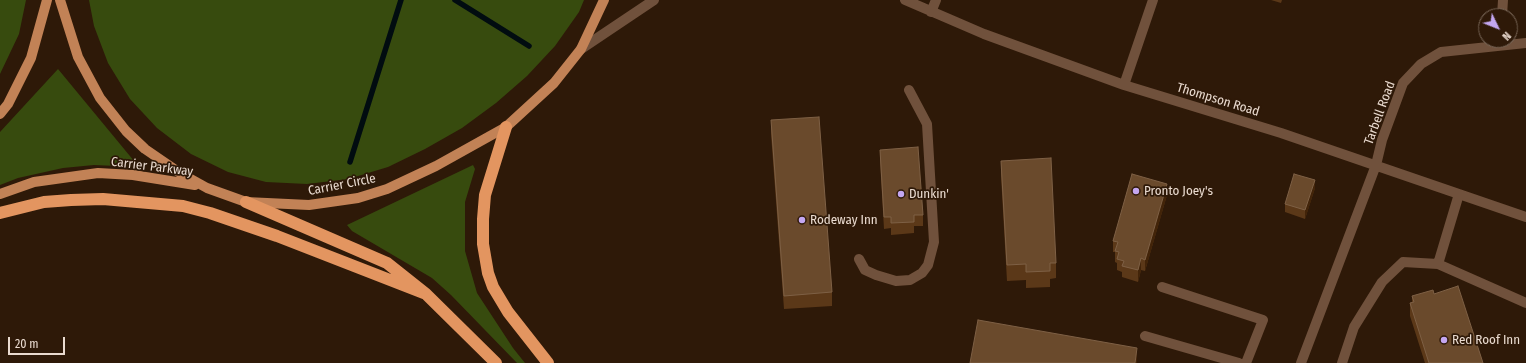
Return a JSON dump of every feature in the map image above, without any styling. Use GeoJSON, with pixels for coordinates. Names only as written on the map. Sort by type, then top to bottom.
{"type":"FeatureCollection","features":[{"type":"Feature","properties":{"kind":"highway"},"geometry":{"type":"LineString","coordinates":[[506,127],[486,195],[483,218],[483,244],[488,273],[493,287],[508,312],[548,363]]}},
{"type":"Feature","properties":{"kind":"highway"},"geometry":{"type":"LineString","coordinates":[[0,214],[44,202],[71,200],[103,199],[182,206],[210,213],[277,236],[426,294]]}},
{"type":"Feature","properties":{"kind":"highway"},"geometry":{"type":"LineString","coordinates":[[246,202],[387,263],[426,294],[496,363]]}},
{"type":"Feature","properties":{"kind":"main road"},"geometry":{"type":"LineString","coordinates":[[0,114],[8,104],[31,58],[47,0]]}},
{"type":"Feature","properties":{"kind":"main road","name":"Carrier Circle"},"geometry":{"type":"LineString","coordinates":[[60,0],[78,57],[100,98],[126,131],[145,149],[180,173],[207,188],[246,202],[309,205],[358,198],[387,189],[436,166],[506,127],[554,83],[581,49],[604,0]]}},
{"type":"Feature","properties":{"kind":"main road","name":"Carrier Parkway"},"geometry":{"type":"LineString","coordinates":[[0,194],[34,182],[98,174],[134,175],[167,179],[207,188]]}},
{"type":"Feature","properties":{"kind":"street"},"geometry":{"type":"LineString","coordinates":[[581,49],[654,0]]}},
{"type":"Feature","properties":{"kind":"street","name":"Thompson Road"},"geometry":{"type":"LineString","coordinates":[[904,0],[984,34],[1124,85],[1376,165],[1526,218]]}},
{"type":"Feature","properties":{"kind":"street"},"geometry":{"type":"LineString","coordinates":[[931,12],[936,0]]}},
{"type":"Feature","properties":{"kind":"street"},"geometry":{"type":"LineString","coordinates":[[1124,85],[1153,0]]}},
{"type":"Feature","properties":{"kind":"street","name":"Tarbell Road"},"geometry":{"type":"LineString","coordinates":[[1301,363],[1376,165],[1382,140],[1403,83],[1421,64],[1441,52],[1478,46]]}},
{"type":"Feature","properties":{"kind":"street"},"geometry":{"type":"LineString","coordinates":[[859,259],[865,270],[896,281],[910,280],[922,273],[928,265],[934,242],[927,124],[909,90]]}},
{"type":"Feature","properties":{"kind":"street"},"geometry":{"type":"LineString","coordinates":[[1438,264],[1459,194]]}},
{"type":"Feature","properties":{"kind":"street"},"geometry":{"type":"LineString","coordinates":[[1342,363],[1354,328],[1382,282],[1403,262],[1438,264],[1526,303]]}},
{"type":"Feature","properties":{"kind":"street"},"geometry":{"type":"LineString","coordinates":[[1162,287],[1262,320],[1246,363]]}},
{"type":"Feature","properties":{"kind":"street"},"geometry":{"type":"LineString","coordinates":[[1145,336],[1239,363]]}},
{"type":"Feature","properties":{"kind":"green space"},"geometry":{"type":"Polygon","coordinates":[[[0,0],[26,0],[19,34],[0,74],[0,0]]]}},
{"type":"Feature","properties":{"kind":"green space"},"geometry":{"type":"Polygon","coordinates":[[[89,0],[584,0],[579,12],[555,46],[527,76],[496,103],[462,128],[425,149],[388,167],[348,179],[307,184],[266,182],[228,172],[191,154],[157,128],[130,99],[108,63],[94,26],[89,0]]]}},
{"type":"Feature","properties":{"kind":"green space"},"geometry":{"type":"Polygon","coordinates":[[[58,69],[139,167],[94,165],[63,168],[18,178],[0,185],[0,132],[58,69]]]}},
{"type":"Feature","properties":{"kind":"green space"},"geometry":{"type":"Polygon","coordinates":[[[473,165],[475,169],[465,202],[465,251],[477,293],[513,348],[525,363],[517,363],[451,295],[432,278],[352,231],[347,225],[473,165]]]}},
{"type":"Feature","properties":{"kind":"building","name":"Rodeway Inn"},"geometry":{"type":"Polygon","coordinates":[[[819,117],[832,292],[784,296],[771,120],[819,117]]]}},
{"type":"Feature","properties":{"kind":"building","name":"Dunkin'"},"geometry":{"type":"Polygon","coordinates":[[[918,147],[923,215],[914,215],[914,222],[891,223],[891,217],[884,217],[880,150],[918,147]]]}},
{"type":"Feature","properties":{"kind":"building"},"geometry":{"type":"Polygon","coordinates":[[[1051,158],[1056,263],[1050,263],[1050,271],[1026,272],[1026,264],[1007,265],[1001,161],[1051,158]]]}},
{"type":"Feature","properties":{"kind":"building"},"geometry":{"type":"Polygon","coordinates":[[[1132,174],[1167,184],[1145,260],[1141,258],[1138,270],[1122,266],[1124,261],[1117,259],[1119,252],[1115,251],[1118,242],[1113,241],[1132,174]]]}},
{"type":"Feature","properties":{"kind":"building"},"geometry":{"type":"Polygon","coordinates":[[[1294,174],[1315,180],[1305,210],[1285,204],[1294,174]]]}},
{"type":"Feature","properties":{"kind":"building","name":"Red Roof Inn"},"geometry":{"type":"Polygon","coordinates":[[[1458,286],[1483,363],[1429,363],[1410,303],[1414,302],[1412,296],[1433,290],[1434,294],[1458,286]]]}},
{"type":"Feature","properties":{"kind":"building"},"geometry":{"type":"Polygon","coordinates":[[[978,320],[1137,348],[1135,363],[970,363],[978,320]]]}},
{"type":"Feature","properties":{"kind":"waterway"},"geometry":{"type":"LineString","coordinates":[[350,162],[401,0]]}},
{"type":"Feature","properties":{"kind":"waterway"},"geometry":{"type":"LineString","coordinates":[[455,0],[529,46]]}},
{"type":"Feature","properties":{"kind":"place","name":"Pronto Joey's"},"geometry":{"type":"Point","coordinates":[1136,191]}},
{"type":"Feature","properties":{"kind":"place","name":"Dunkin'"},"geometry":{"type":"Point","coordinates":[901,194]}},
{"type":"Feature","properties":{"kind":"place","name":"Rodeway Inn"},"geometry":{"type":"Point","coordinates":[802,220]}},
{"type":"Feature","properties":{"kind":"place","name":"Red Roof Inn"},"geometry":{"type":"Point","coordinates":[1444,340]}}]}
